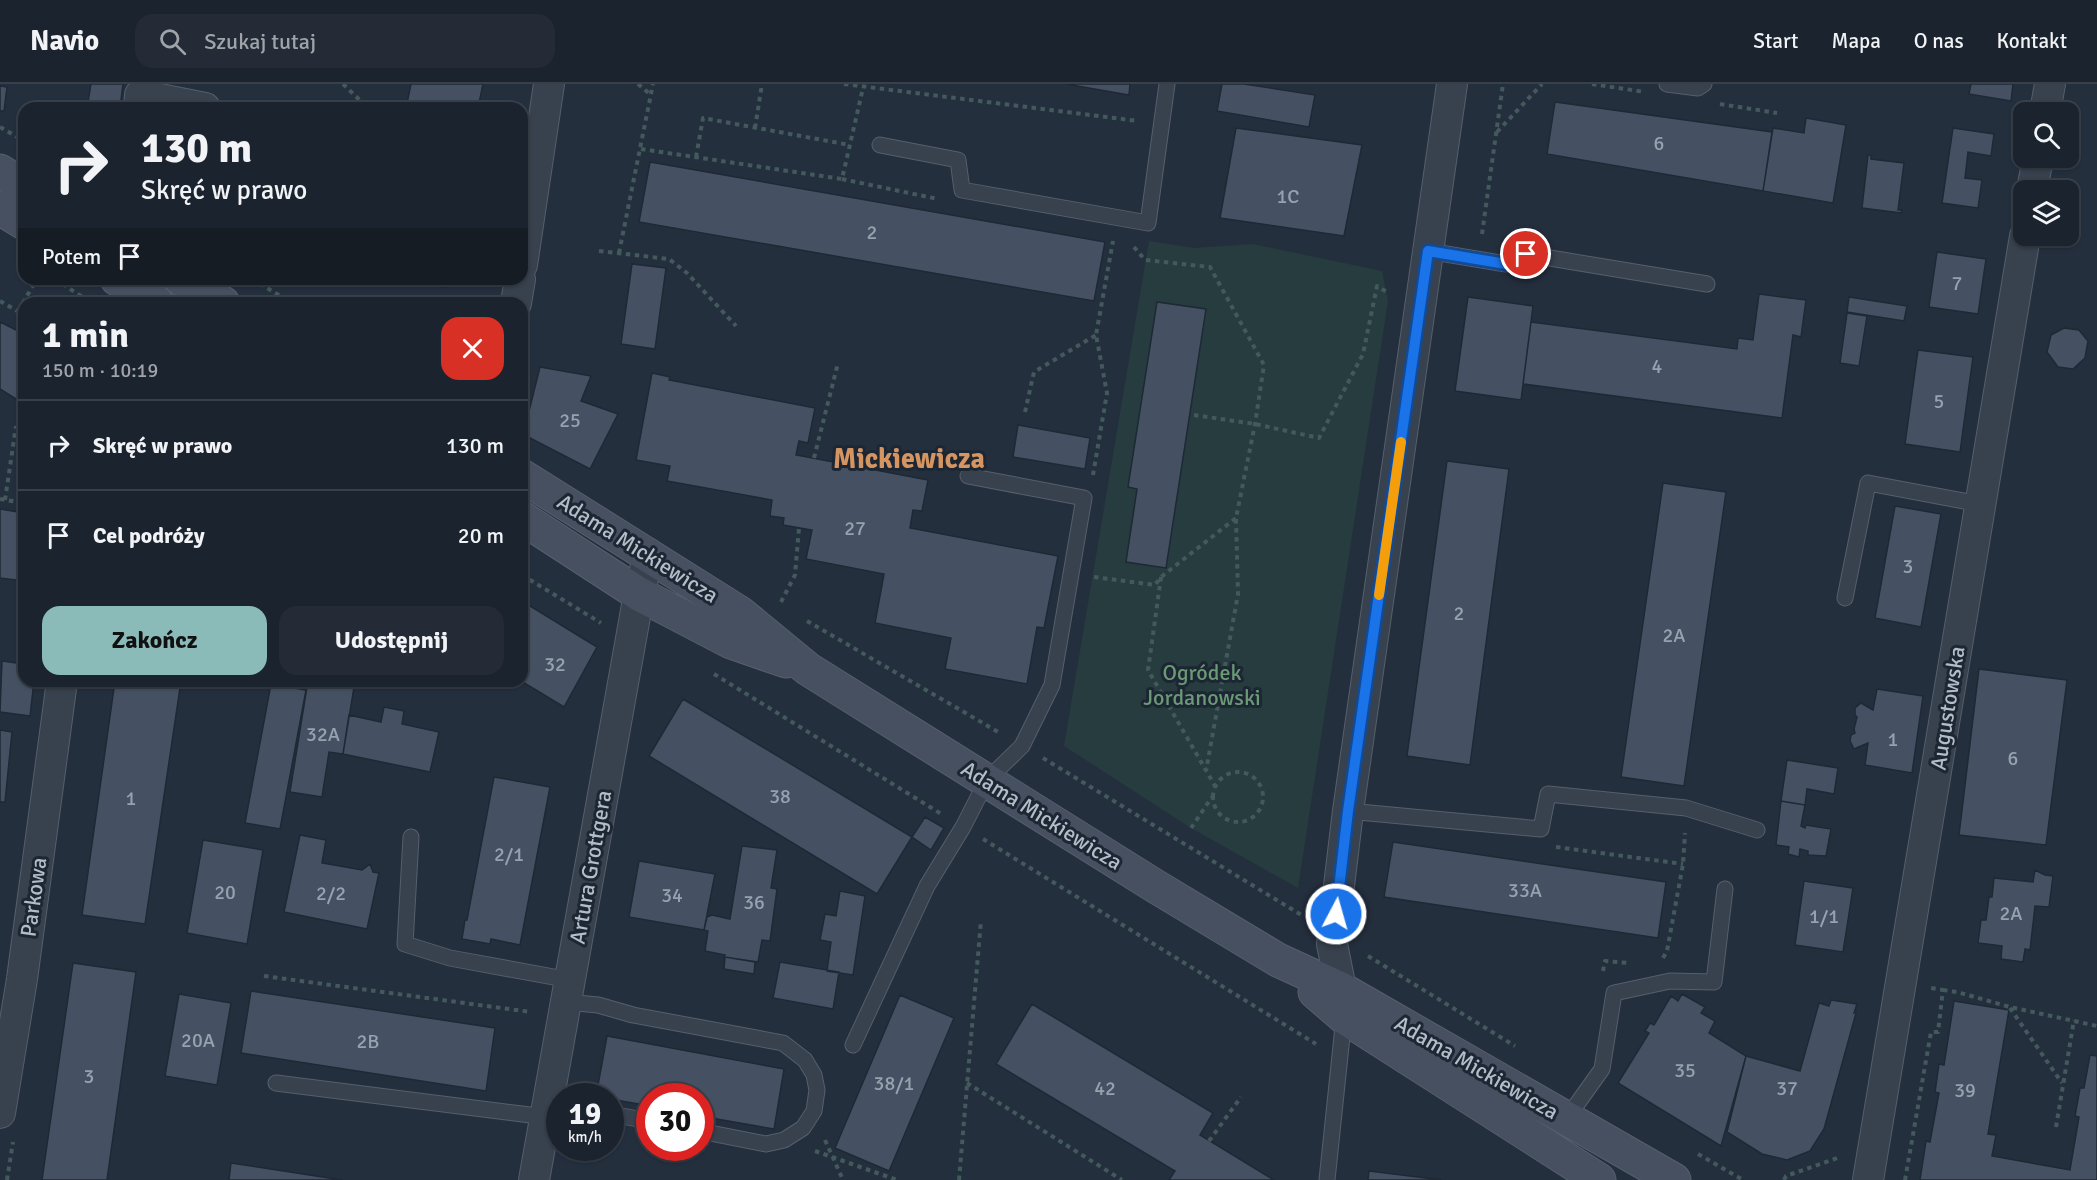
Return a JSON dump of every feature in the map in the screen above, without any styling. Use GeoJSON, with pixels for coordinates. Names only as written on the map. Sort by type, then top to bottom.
{"type":"FeatureCollection","features":[{"type":"Feature","properties":{"kind":"street"},"geometry":{"type":"LineString","coordinates":[[529,179],[549,84]]}},
{"type":"Feature","properties":{"kind":"street"},"geometry":{"type":"LineString","coordinates":[[1342,1003],[1332,944],[1348,811],[1452,84]]}},
{"type":"Feature","properties":{"kind":"street"},"geometry":{"type":"LineString","coordinates":[[2047,102],[2050,84]]}},
{"type":"Feature","properties":{"kind":"street"},"geometry":{"type":"LineString","coordinates":[[0,171],[18,182]]}},
{"type":"Feature","properties":{"kind":"street"},"geometry":{"type":"LineString","coordinates":[[0,208],[18,219]]}},
{"type":"Feature","properties":{"kind":"street","name":"Augustowska"},"geometry":{"type":"LineString","coordinates":[[1868,1180],[2023,246]]}},
{"type":"Feature","properties":{"kind":"street"},"geometry":{"type":"LineString","coordinates":[[192,285],[212,297]]}},
{"type":"Feature","properties":{"kind":"street","name":"Adama Mickiewicza"},"geometry":{"type":"LineString","coordinates":[[528,480],[740,613],[808,669],[1155,886],[1278,960],[1516,1128],[1599,1180]]}},
{"type":"Feature","properties":{"kind":"street","name":"Adama Mickiewicza"},"geometry":{"type":"LineString","coordinates":[[528,522],[639,594],[731,642],[808,669]]}},
{"type":"Feature","properties":{"kind":"street","name":"Artura Grottgera"},"geometry":{"type":"LineString","coordinates":[[555,1083],[567,999],[630,641],[649,554]]}},
{"type":"Feature","properties":{"kind":"street","name":"Parkowa"},"geometry":{"type":"LineString","coordinates":[[0,1113],[22,979],[61,687]]}},
{"type":"Feature","properties":{"kind":"street","name":"Adama Mickiewicza"},"geometry":{"type":"LineString","coordinates":[[1342,1003],[1567,1118],[1636,1171],[1674,1180]]}},
{"type":"Feature","properties":{"kind":"street"},"geometry":{"type":"LineString","coordinates":[[1516,1128],[1529,1132],[1543,1132],[1556,1127],[1567,1118]]}},
{"type":"Feature","properties":{"kind":"street","name":"Artura Grottgera"},"geometry":{"type":"LineString","coordinates":[[534,1180],[546,1128]]}},
{"type":"Feature","properties":{"kind":"lane"},"geometry":{"type":"LineString","coordinates":[[880,145],[958,160],[962,190],[1148,223],[1167,84]]}},
{"type":"Feature","properties":{"kind":"lane"},"geometry":{"type":"LineString","coordinates":[[1667,84],[1698,88],[1704,84]]}},
{"type":"Feature","properties":{"kind":"lane"},"geometry":{"type":"LineString","coordinates":[[1428,251],[1506,264],[1526,254],[1707,284]]}},
{"type":"Feature","properties":{"kind":"lane"},"geometry":{"type":"LineString","coordinates":[[852,1045],[927,886],[963,827],[987,780],[1022,746],[1052,686],[1084,498],[968,476]]}},
{"type":"Feature","properties":{"kind":"lane"},"geometry":{"type":"LineString","coordinates":[[1845,598],[1868,483],[1980,504]]}},
{"type":"Feature","properties":{"kind":"lane"},"geometry":{"type":"LineString","coordinates":[[1348,811],[1541,829],[1548,794],[1686,808],[1757,830]]}},
{"type":"Feature","properties":{"kind":"lane"},"geometry":{"type":"LineString","coordinates":[[411,837],[405,944],[567,999],[633,1015],[783,1043],[805,1060],[814,1076],[817,1090],[814,1111],[803,1128],[784,1140],[766,1144],[714,1134]]}},
{"type":"Feature","properties":{"kind":"lane"},"geometry":{"type":"LineString","coordinates":[[1567,1118],[1602,1069],[1614,993],[1670,981],[1714,982],[1725,889]]}},
{"type":"Feature","properties":{"kind":"lane"},"geometry":{"type":"LineString","coordinates":[[1327,1180],[1342,1003]]}},
{"type":"Feature","properties":{"kind":"lane"},"geometry":{"type":"LineString","coordinates":[[276,1083],[546,1107]]}},
{"type":"Feature","properties":{"kind":"path"},"geometry":{"type":"LineString","coordinates":[[343,84],[362,102]]}},
{"type":"Feature","properties":{"kind":"path"},"geometry":{"type":"LineString","coordinates":[[638,84],[651,95]]}},
{"type":"Feature","properties":{"kind":"path"},"geometry":{"type":"LineString","coordinates":[[620,253],[653,84]]}},
{"type":"Feature","properties":{"kind":"path"},"geometry":{"type":"LineString","coordinates":[[755,128],[762,84]]}},
{"type":"Feature","properties":{"kind":"path"},"geometry":{"type":"LineString","coordinates":[[844,84],[1162,124]]}},
{"type":"Feature","properties":{"kind":"path"},"geometry":{"type":"LineString","coordinates":[[1496,132],[1542,84]]}},
{"type":"Feature","properties":{"kind":"path"},"geometry":{"type":"LineString","coordinates":[[641,149],[842,179],[863,88]]}},
{"type":"Feature","properties":{"kind":"path"},"geometry":{"type":"LineString","coordinates":[[696,157],[703,118],[850,145]]}},
{"type":"Feature","properties":{"kind":"path"},"geometry":{"type":"LineString","coordinates":[[0,127],[18,138]]}},
{"type":"Feature","properties":{"kind":"path"},"geometry":{"type":"LineString","coordinates":[[1084,498],[1094,474],[1107,393],[1096,335],[1114,234]]}},
{"type":"Feature","properties":{"kind":"path"},"geometry":{"type":"LineString","coordinates":[[1130,244],[1145,260],[1210,267],[1264,365],[1236,518],[1238,594],[1206,771]]}},
{"type":"Feature","properties":{"kind":"path"},"geometry":{"type":"LineString","coordinates":[[599,250],[669,259],[687,273],[736,326]]}},
{"type":"Feature","properties":{"kind":"path"},"geometry":{"type":"LineString","coordinates":[[1194,415],[1255,424],[1319,438],[1363,354],[1377,286],[1387,292],[1402,280],[1424,286]]}},
{"type":"Feature","properties":{"kind":"path"},"geometry":{"type":"LineString","coordinates":[[66,285],[86,297]]}},
{"type":"Feature","properties":{"kind":"path"},"geometry":{"type":"LineString","coordinates":[[262,285],[282,297]]}},
{"type":"Feature","properties":{"kind":"path"},"geometry":{"type":"LineString","coordinates":[[0,300],[18,311]]}},
{"type":"Feature","properties":{"kind":"path"},"geometry":{"type":"LineString","coordinates":[[1025,412],[1034,372],[1096,335]]}},
{"type":"Feature","properties":{"kind":"path"},"geometry":{"type":"LineString","coordinates":[[814,458],[838,363]]}},
{"type":"Feature","properties":{"kind":"path"},"geometry":{"type":"LineString","coordinates":[[16,426],[3,500],[18,502]]}},
{"type":"Feature","properties":{"kind":"path"},"geometry":{"type":"LineString","coordinates":[[1092,577],[1155,585],[1161,577],[1236,518]]}},
{"type":"Feature","properties":{"kind":"path"},"geometry":{"type":"LineString","coordinates":[[779,605],[795,575],[799,528]]}},
{"type":"Feature","properties":{"kind":"path"},"geometry":{"type":"LineString","coordinates":[[1161,577],[1148,670],[1215,786]]}},
{"type":"Feature","properties":{"kind":"path"},"geometry":{"type":"LineString","coordinates":[[528,579],[630,641]]}},
{"type":"Feature","properties":{"kind":"path"},"geometry":{"type":"LineString","coordinates":[[800,617],[1022,746],[1521,1050]]}},
{"type":"Feature","properties":{"kind":"path"},"geometry":{"type":"LineString","coordinates":[[709,671],[1339,1058]]}},
{"type":"Feature","properties":{"kind":"path"},"geometry":{"type":"LineString","coordinates":[[1239,772],[1257,781],[1262,789],[1263,799],[1261,808],[1255,816],[1237,823],[1219,814],[1214,806],[1213,797],[1215,786],[1221,778],[1239,772]]}},
{"type":"Feature","properties":{"kind":"path"},"geometry":{"type":"LineString","coordinates":[[1191,828],[1213,797]]}},
{"type":"Feature","properties":{"kind":"path"},"geometry":{"type":"LineString","coordinates":[[1660,962],[1667,951],[1683,864],[1686,808]]}},
{"type":"Feature","properties":{"kind":"path"},"geometry":{"type":"LineString","coordinates":[[1541,829],[1558,849],[1683,864]]}},
{"type":"Feature","properties":{"kind":"path"},"geometry":{"type":"LineString","coordinates":[[959,1180],[981,920]]}},
{"type":"Feature","properties":{"kind":"path"},"geometry":{"type":"LineString","coordinates":[[1600,982],[1605,960],[1628,963]]}},
{"type":"Feature","properties":{"kind":"path"},"geometry":{"type":"LineString","coordinates":[[264,976],[567,999]]}},
{"type":"Feature","properties":{"kind":"path"},"geometry":{"type":"LineString","coordinates":[[1901,982],[1957,992],[2010,1007],[2097,1026]]}},
{"type":"Feature","properties":{"kind":"path"},"geometry":{"type":"LineString","coordinates":[[1905,1180],[1931,1032],[1938,1032],[1943,990]]}},
{"type":"Feature","properties":{"kind":"path"},"geometry":{"type":"LineString","coordinates":[[2010,1007],[2063,1084]]}},
{"type":"Feature","properties":{"kind":"path"},"geometry":{"type":"LineString","coordinates":[[2056,1127],[2074,1020]]}},
{"type":"Feature","properties":{"kind":"path"},"geometry":{"type":"LineString","coordinates":[[967,1083],[1122,1180]]}},
{"type":"Feature","properties":{"kind":"path"},"geometry":{"type":"LineString","coordinates":[[1209,1141],[1241,1097]]}},
{"type":"Feature","properties":{"kind":"path"},"geometry":{"type":"LineString","coordinates":[[1694,1152],[1743,1180]]}},
{"type":"Feature","properties":{"kind":"path"},"geometry":{"type":"LineString","coordinates":[[1784,1180],[1786,1176],[1844,1155]]}},
{"type":"Feature","properties":{"kind":"path"},"geometry":{"type":"LineString","coordinates":[[843,1180],[832,1156],[897,1180]]}},
{"type":"Feature","properties":{"kind":"green space","name":"Ogródek Jordanowski"},"geometry":{"type":"Polygon","coordinates":[[[1149,241],[1194,248],[1253,244],[1382,271],[1388,301],[1298,888],[1191,828],[1064,746],[1149,241]]]}},
{"type":"Feature","properties":{"kind":"building"},"geometry":{"type":"Polygon","coordinates":[[[91,84],[123,84],[121,102],[88,102],[91,84]]]}},
{"type":"Feature","properties":{"kind":"building"},"geometry":{"type":"Polygon","coordinates":[[[411,84],[483,84],[479,102],[407,102],[411,84]]]}},
{"type":"Feature","properties":{"kind":"building"},"geometry":{"type":"Polygon","coordinates":[[[1066,84],[1130,84],[1129,95],[1066,84]]]}},
{"type":"Feature","properties":{"kind":"building"},"geometry":{"type":"Polygon","coordinates":[[[1222,84],[1244,84],[1315,95],[1309,127],[1217,111],[1222,84]]]}},
{"type":"Feature","properties":{"kind":"building"},"geometry":{"type":"Polygon","coordinates":[[[1971,84],[2013,84],[2011,101],[1969,94],[1971,84]]]}},
{"type":"Feature","properties":{"kind":"building"},"geometry":{"type":"Polygon","coordinates":[[[0,86],[7,87],[4,111],[0,111],[0,86]]]}},
{"type":"Feature","properties":{"kind":"building"},"geometry":{"type":"Polygon","coordinates":[[[1555,102],[1772,132],[1763,191],[1547,154],[1555,102]]]}},
{"type":"Feature","properties":{"kind":"building"},"geometry":{"type":"Polygon","coordinates":[[[1806,118],[1846,125],[1833,203],[1763,191],[1773,128],[1804,133],[1806,118]]]}},
{"type":"Feature","properties":{"kind":"building"},"geometry":{"type":"Polygon","coordinates":[[[1236,128],[1362,145],[1344,236],[1220,218],[1236,128]]]}},
{"type":"Feature","properties":{"kind":"building"},"geometry":{"type":"Polygon","coordinates":[[[1953,128],[1994,134],[1991,156],[1968,152],[1965,178],[1982,180],[1978,208],[1942,203],[1953,128]]]}},
{"type":"Feature","properties":{"kind":"building"},"geometry":{"type":"Polygon","coordinates":[[[1868,155],[1871,155],[1871,159],[1904,163],[1898,210],[1902,210],[1901,213],[1862,208],[1868,155]]]}},
{"type":"Feature","properties":{"kind":"building"},"geometry":{"type":"Polygon","coordinates":[[[650,162],[1105,242],[1094,301],[639,222],[650,162]]]}},
{"type":"Feature","properties":{"kind":"building"},"geometry":{"type":"Polygon","coordinates":[[[1937,252],[1986,259],[1978,314],[1929,307],[1937,252]]]}},
{"type":"Feature","properties":{"kind":"building"},"geometry":{"type":"Polygon","coordinates":[[[632,264],[666,268],[655,349],[621,344],[632,264]]]}},
{"type":"Feature","properties":{"kind":"building"},"geometry":{"type":"Polygon","coordinates":[[[1759,294],[1806,300],[1801,337],[1793,335],[1782,418],[1523,384],[1531,322],[1737,349],[1738,338],[1753,340],[1759,294]]]}},
{"type":"Feature","properties":{"kind":"building"},"geometry":{"type":"Polygon","coordinates":[[[1468,297],[1533,306],[1521,400],[1455,391],[1468,297]]]}},
{"type":"Feature","properties":{"kind":"building"},"geometry":{"type":"Polygon","coordinates":[[[1849,297],[1907,306],[1904,321],[1847,312],[1849,297]]]}},
{"type":"Feature","properties":{"kind":"building"},"geometry":{"type":"Polygon","coordinates":[[[1157,302],[1206,309],[1166,568],[1126,562],[1137,489],[1128,487],[1157,302]]]}},
{"type":"Feature","properties":{"kind":"building"},"geometry":{"type":"Polygon","coordinates":[[[1847,313],[1867,316],[1859,366],[1840,363],[1847,313]]]}},
{"type":"Feature","properties":{"kind":"building"},"geometry":{"type":"Polygon","coordinates":[[[0,322],[18,331],[18,400],[0,389],[0,322]]]}},
{"type":"Feature","properties":{"kind":"building"},"geometry":{"type":"Polygon","coordinates":[[[2064,328],[2079,330],[2088,341],[2085,358],[2073,369],[2058,367],[2047,352],[2051,335],[2064,328]]]}},
{"type":"Feature","properties":{"kind":"building"},"geometry":{"type":"Polygon","coordinates":[[[1918,350],[1973,357],[1960,452],[1905,444],[1918,350]]]}},
{"type":"Feature","properties":{"kind":"building"},"geometry":{"type":"Polygon","coordinates":[[[540,367],[591,376],[581,401],[618,414],[590,469],[530,438],[528,415],[540,367]]]}},
{"type":"Feature","properties":{"kind":"building"},"geometry":{"type":"Polygon","coordinates":[[[652,373],[670,377],[669,380],[815,408],[808,443],[799,441],[796,455],[928,480],[922,511],[913,510],[910,528],[1058,556],[1044,628],[1037,627],[1027,684],[945,669],[951,638],[875,623],[884,574],[806,559],[812,530],[783,525],[784,518],[770,516],[772,500],[667,481],[670,466],[636,460],[652,373]]]}},
{"type":"Feature","properties":{"kind":"building"},"geometry":{"type":"Polygon","coordinates":[[[1018,425],[1090,438],[1085,469],[1013,457],[1018,425]]]}},
{"type":"Feature","properties":{"kind":"building"},"geometry":{"type":"Polygon","coordinates":[[[1447,461],[1509,469],[1470,765],[1407,756],[1447,461]]]}},
{"type":"Feature","properties":{"kind":"building"},"geometry":{"type":"Polygon","coordinates":[[[1663,483],[1726,492],[1684,786],[1621,777],[1663,483]]]}},
{"type":"Feature","properties":{"kind":"building"},"geometry":{"type":"Polygon","coordinates":[[[1895,506],[1941,514],[1921,627],[1875,618],[1895,506]]]}},
{"type":"Feature","properties":{"kind":"building"},"geometry":{"type":"Polygon","coordinates":[[[0,509],[18,512],[18,580],[0,578],[0,509]]]}},
{"type":"Feature","properties":{"kind":"building"},"geometry":{"type":"Polygon","coordinates":[[[528,605],[597,647],[564,707],[528,685],[528,605]]]}},
{"type":"Feature","properties":{"kind":"building"},"geometry":{"type":"Polygon","coordinates":[[[2,661],[18,663],[18,687],[33,687],[30,716],[0,712],[2,661]]]}},
{"type":"Feature","properties":{"kind":"building"},"geometry":{"type":"Polygon","coordinates":[[[1979,669],[2067,680],[2046,845],[1959,835],[1979,669]]]}},
{"type":"Feature","properties":{"kind":"building"},"geometry":{"type":"Polygon","coordinates":[[[114,687],[180,687],[145,924],[82,915],[114,687]]]}},
{"type":"Feature","properties":{"kind":"building"},"geometry":{"type":"Polygon","coordinates":[[[270,687],[306,690],[280,829],[245,823],[270,687]]]}},
{"type":"Feature","properties":{"kind":"building"},"geometry":{"type":"Polygon","coordinates":[[[307,687],[354,687],[343,754],[329,752],[322,797],[290,792],[307,687]]]}},
{"type":"Feature","properties":{"kind":"building"},"geometry":{"type":"Polygon","coordinates":[[[1877,689],[1923,696],[1912,773],[1865,765],[1868,743],[1854,749],[1850,741],[1851,735],[1855,733],[1857,717],[1855,708],[1861,703],[1873,710],[1877,689]]]}},
{"type":"Feature","properties":{"kind":"building"},"geometry":{"type":"Polygon","coordinates":[[[683,699],[912,837],[877,894],[649,756],[683,699]]]}},
{"type":"Feature","properties":{"kind":"building"},"geometry":{"type":"Polygon","coordinates":[[[384,707],[404,711],[402,724],[439,732],[430,772],[343,754],[349,715],[381,722],[384,707]]]}},
{"type":"Feature","properties":{"kind":"building"},"geometry":{"type":"Polygon","coordinates":[[[0,730],[12,732],[5,802],[0,802],[0,730]]]}},
{"type":"Feature","properties":{"kind":"building"},"geometry":{"type":"Polygon","coordinates":[[[1787,760],[1838,768],[1834,794],[1807,789],[1805,805],[1781,801],[1787,760]]]}},
{"type":"Feature","properties":{"kind":"building"},"geometry":{"type":"Polygon","coordinates":[[[494,777],[550,787],[520,945],[491,939],[490,944],[462,939],[494,777]]]}},
{"type":"Feature","properties":{"kind":"building"},"geometry":{"type":"Polygon","coordinates":[[[1781,801],[1805,805],[1801,826],[1831,829],[1826,856],[1808,855],[1808,851],[1800,849],[1799,857],[1788,854],[1789,847],[1776,845],[1781,801]]]}},
{"type":"Feature","properties":{"kind":"building"},"geometry":{"type":"Polygon","coordinates":[[[925,817],[944,828],[931,850],[912,837],[925,817]]]}},
{"type":"Feature","properties":{"kind":"building"},"geometry":{"type":"Polygon","coordinates":[[[300,835],[326,840],[322,863],[362,870],[370,864],[373,872],[379,873],[367,929],[284,912],[300,835]]]}},
{"type":"Feature","properties":{"kind":"building"},"geometry":{"type":"Polygon","coordinates":[[[203,840],[263,850],[247,944],[187,933],[203,840]]]}},
{"type":"Feature","properties":{"kind":"building"},"geometry":{"type":"Polygon","coordinates":[[[1393,842],[1666,882],[1658,938],[1384,897],[1393,842]]]}},
{"type":"Feature","properties":{"kind":"building"},"geometry":{"type":"Polygon","coordinates":[[[742,846],[777,850],[771,888],[777,889],[770,941],[762,940],[758,962],[724,957],[725,955],[705,951],[708,931],[704,930],[707,917],[712,915],[730,919],[742,846]]]}},
{"type":"Feature","properties":{"kind":"building"},"geometry":{"type":"Polygon","coordinates":[[[639,861],[715,874],[704,930],[629,917],[639,861]]]}},
{"type":"Feature","properties":{"kind":"building"},"geometry":{"type":"Polygon","coordinates":[[[2035,870],[2053,876],[2049,907],[2035,906],[2030,950],[2025,949],[2023,962],[2001,959],[2002,946],[1978,943],[1981,920],[1986,920],[1989,897],[1992,897],[1994,878],[2033,882],[2035,870]]]}},
{"type":"Feature","properties":{"kind":"building"},"geometry":{"type":"Polygon","coordinates":[[[1804,881],[1853,888],[1843,952],[1795,945],[1804,881]]]}},
{"type":"Feature","properties":{"kind":"building"},"geometry":{"type":"Polygon","coordinates":[[[840,891],[865,896],[853,975],[827,971],[831,942],[820,940],[825,914],[836,916],[840,891]]]}},
{"type":"Feature","properties":{"kind":"building"},"geometry":{"type":"Polygon","coordinates":[[[725,957],[755,962],[754,974],[724,969],[725,957]]]}},
{"type":"Feature","properties":{"kind":"building"},"geometry":{"type":"Polygon","coordinates":[[[780,962],[839,972],[833,1009],[773,998],[780,962]]]}},
{"type":"Feature","properties":{"kind":"building"},"geometry":{"type":"Polygon","coordinates":[[[73,963],[136,972],[107,1180],[42,1180],[73,963]]]}},
{"type":"Feature","properties":{"kind":"building"},"geometry":{"type":"Polygon","coordinates":[[[251,991],[495,1028],[486,1091],[241,1053],[251,991]]]}},
{"type":"Feature","properties":{"kind":"building"},"geometry":{"type":"Polygon","coordinates":[[[179,994],[231,1003],[217,1085],[165,1076],[179,994]]]}},
{"type":"Feature","properties":{"kind":"building"},"geometry":{"type":"Polygon","coordinates":[[[1682,994],[1705,1007],[1701,1013],[1715,1021],[1709,1033],[1746,1056],[1721,1146],[1618,1083],[1649,1033],[1645,1031],[1650,1023],[1654,1025],[1671,996],[1678,1001],[1682,994]]]}},
{"type":"Feature","properties":{"kind":"building"},"geometry":{"type":"Polygon","coordinates":[[[900,995],[954,1018],[889,1171],[835,1148],[900,995]]]}},
{"type":"Feature","properties":{"kind":"building"},"geometry":{"type":"Polygon","coordinates":[[[1831,1000],[1857,1004],[1824,1129],[1810,1151],[1787,1160],[1762,1154],[1727,1132],[1746,1056],[1800,1071],[1819,1003],[1829,1006],[1831,1000]]]}},
{"type":"Feature","properties":{"kind":"building"},"geometry":{"type":"Polygon","coordinates":[[[1954,1001],[2009,1010],[1988,1134],[1996,1135],[1992,1156],[2070,1170],[2079,1117],[2075,1116],[2080,1088],[2084,1088],[2090,1055],[2097,1056],[2097,1180],[1920,1180],[1926,1141],[1930,1142],[1939,1093],[1935,1092],[1939,1064],[1944,1065],[1954,1001]]]}},
{"type":"Feature","properties":{"kind":"building"},"geometry":{"type":"Polygon","coordinates":[[[1032,1004],[1213,1113],[1200,1135],[1274,1180],[1169,1180],[1175,1171],[996,1064],[1032,1004]]]}},
{"type":"Feature","properties":{"kind":"building"},"geometry":{"type":"Polygon","coordinates":[[[607,1036],[784,1069],[774,1129],[714,1118],[714,1083],[636,1083],[636,1104],[624,1101],[624,1083],[598,1083],[607,1036]]]}},
{"type":"Feature","properties":{"kind":"building"},"geometry":{"type":"Polygon","coordinates":[[[231,1163],[342,1180],[229,1180],[231,1163]]]}},
{"type":"Feature","properties":{"kind":"building"},"geometry":{"type":"Polygon","coordinates":[[[1369,1171],[1442,1180],[1368,1180],[1369,1171]]]}},
{"type":"Feature","properties":{"kind":"slow traffic"},"geometry":{"type":"LineString","coordinates":[[1379,595],[1401,442]]}},
{"type":"Feature","properties":{"kind":"district","name":"Mickiewicza"},"geometry":{"type":"Point","coordinates":[909,458]}},
{"type":"Feature","properties":{"kind":"route"},"geometry":{"type":"LineString","coordinates":[[1336,914],[1348,811],[1428,251],[1506,264],[1526,254]]}}]}
